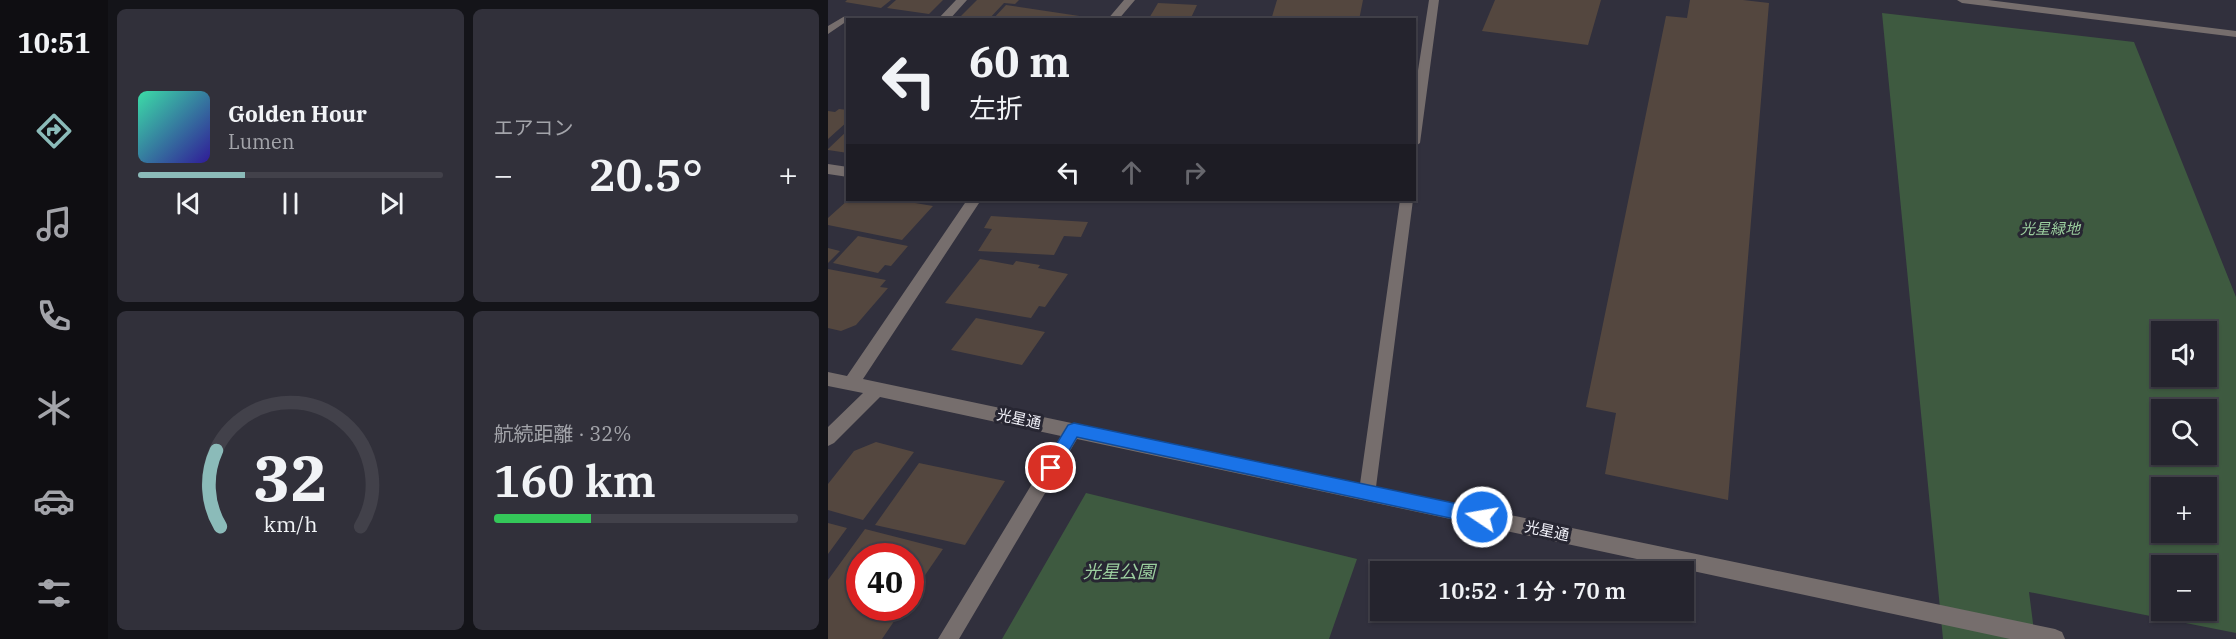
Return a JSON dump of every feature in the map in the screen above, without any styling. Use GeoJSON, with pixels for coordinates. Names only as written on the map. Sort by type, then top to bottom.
{"type":"FeatureCollection","features":[{"type":"Feature","properties":{"kind":"street"},"geometry":{"type":"LineString","coordinates":[[944,18],[962,0]]}},
{"type":"Feature","properties":{"kind":"street"},"geometry":{"type":"LineString","coordinates":[[1114,18],[1130,0]]}},
{"type":"Feature","properties":{"kind":"street"},"geometry":{"type":"LineString","coordinates":[[1416,128],[1434,0]]}},
{"type":"Feature","properties":{"kind":"street"},"geometry":{"type":"LineString","coordinates":[[1962,0],[2236,34]]}},
{"type":"Feature","properties":{"kind":"street"},"geometry":{"type":"LineString","coordinates":[[828,16],[846,19]]}},
{"type":"Feature","properties":{"kind":"street"},"geometry":{"type":"LineString","coordinates":[[828,31],[846,19]]}},
{"type":"Feature","properties":{"kind":"street"},"geometry":{"type":"LineString","coordinates":[[828,169],[846,172]]}},
{"type":"Feature","properties":{"kind":"street"},"geometry":{"type":"LineString","coordinates":[[851,384],[973,201]]}},
{"type":"Feature","properties":{"kind":"street"},"geometry":{"type":"LineString","coordinates":[[1367,493],[1407,201]]}},
{"type":"Feature","properties":{"kind":"street","name":"光星通"},"geometry":{"type":"LineString","coordinates":[[828,379],[2055,639]]}},
{"type":"Feature","properties":{"kind":"street"},"geometry":{"type":"LineString","coordinates":[[828,438],[878,389]]}},
{"type":"Feature","properties":{"kind":"street"},"geometry":{"type":"LineString","coordinates":[[948,639],[1074,430]]}},
{"type":"Feature","properties":{"kind":"green space","name":"光星緑地"},"geometry":{"type":"Polygon","coordinates":[[[1882,13],[2134,42],[2236,297],[2236,633],[2175,621],[2217,621],[2217,555],[2151,555],[2151,616],[2029,592],[2035,639],[1943,639],[1882,13]]]}},
{"type":"Feature","properties":{"kind":"green space","name":"光星公園"},"geometry":{"type":"Polygon","coordinates":[[[1086,493],[1357,559],[1329,639],[1002,639],[1086,493]]]}},
{"type":"Feature","properties":{"kind":"building"},"geometry":{"type":"Polygon","coordinates":[[[847,0],[891,0],[881,8],[845,2],[847,0]]]}},
{"type":"Feature","properties":{"kind":"building"},"geometry":{"type":"Polygon","coordinates":[[[896,0],[943,0],[929,14],[887,8],[896,0]]]}},
{"type":"Feature","properties":{"kind":"building"},"geometry":{"type":"Polygon","coordinates":[[[977,0],[1019,0],[1015,4],[1004,3],[990,18],[959,18],[977,0]]]}},
{"type":"Feature","properties":{"kind":"building"},"geometry":{"type":"Polygon","coordinates":[[[1277,0],[1363,0],[1359,18],[1272,18],[1277,0]]]}},
{"type":"Feature","properties":{"kind":"building"},"geometry":{"type":"Polygon","coordinates":[[[1495,0],[1601,0],[1588,45],[1482,31],[1495,0]]]}},
{"type":"Feature","properties":{"kind":"building"},"geometry":{"type":"Polygon","coordinates":[[[1690,0],[1743,0],[1769,3],[1728,500],[1605,474],[1616,413],[1586,407],[1666,16],[1687,18],[1690,0]]]}},
{"type":"Feature","properties":{"kind":"building"},"geometry":{"type":"Polygon","coordinates":[[[1158,3],[1197,5],[1191,18],[1149,18],[1158,3]]]}},
{"type":"Feature","properties":{"kind":"building"},"geometry":{"type":"Polygon","coordinates":[[[1006,5],[1086,17],[1085,18],[994,18],[1006,5]]]}},
{"type":"Feature","properties":{"kind":"building"},"geometry":{"type":"Polygon","coordinates":[[[839,109],[846,110],[846,123],[828,139],[828,111],[835,112],[839,109]]]}},
{"type":"Feature","properties":{"kind":"building"},"geometry":{"type":"Polygon","coordinates":[[[846,132],[846,153],[828,149],[846,132]]]}},
{"type":"Feature","properties":{"kind":"building"},"geometry":{"type":"Polygon","coordinates":[[[847,201],[903,201],[933,206],[902,240],[828,225],[828,218],[847,201]]]}},
{"type":"Feature","properties":{"kind":"building"},"geometry":{"type":"Polygon","coordinates":[[[991,216],[1088,222],[1081,237],[1064,236],[1054,255],[978,251],[992,229],[984,228],[991,216]]]}},
{"type":"Feature","properties":{"kind":"building"},"geometry":{"type":"Polygon","coordinates":[[[858,236],[908,246],[891,266],[885,265],[878,273],[833,263],[858,236]]]}},
{"type":"Feature","properties":{"kind":"building"},"geometry":{"type":"Polygon","coordinates":[[[828,248],[840,251],[828,263],[828,248]]]}},
{"type":"Feature","properties":{"kind":"building"},"geometry":{"type":"Polygon","coordinates":[[[980,259],[1013,265],[1016,261],[1040,265],[1038,268],[1068,274],[1045,307],[1039,306],[1031,318],[945,303],[980,259]]]}},
{"type":"Feature","properties":{"kind":"building"},"geometry":{"type":"Polygon","coordinates":[[[828,269],[886,280],[880,287],[888,288],[856,325],[841,331],[828,328],[828,269]]]}},
{"type":"Feature","properties":{"kind":"building"},"geometry":{"type":"Polygon","coordinates":[[[976,318],[1045,332],[1022,365],[951,350],[976,318]]]}},
{"type":"Feature","properties":{"kind":"building"},"geometry":{"type":"Polygon","coordinates":[[[876,442],[914,452],[863,520],[828,510],[828,484],[854,451],[876,442]]]}},
{"type":"Feature","properties":{"kind":"building"},"geometry":{"type":"Polygon","coordinates":[[[919,463],[1005,481],[965,545],[875,525],[919,463]]]}},
{"type":"Feature","properties":{"kind":"building"},"geometry":{"type":"Polygon","coordinates":[[[828,523],[847,528],[828,554],[828,523]]]}},
{"type":"Feature","properties":{"kind":"building"},"geometry":{"type":"Polygon","coordinates":[[[865,529],[920,543],[855,543],[865,529]]]}},
{"type":"Feature","properties":{"kind":"building"},"geometry":{"type":"Polygon","coordinates":[[[924,544],[943,549],[924,577],[924,544]]]}},
{"type":"Feature","properties":{"kind":"building"},"geometry":{"type":"Polygon","coordinates":[[[846,555],[846,621],[894,621],[882,639],[828,639],[828,580],[846,555]]]}},
{"type":"Feature","properties":{"kind":"route"},"geometry":{"type":"LineString","coordinates":[[1051,468],[1074,430],[1482,517]]}}]}
